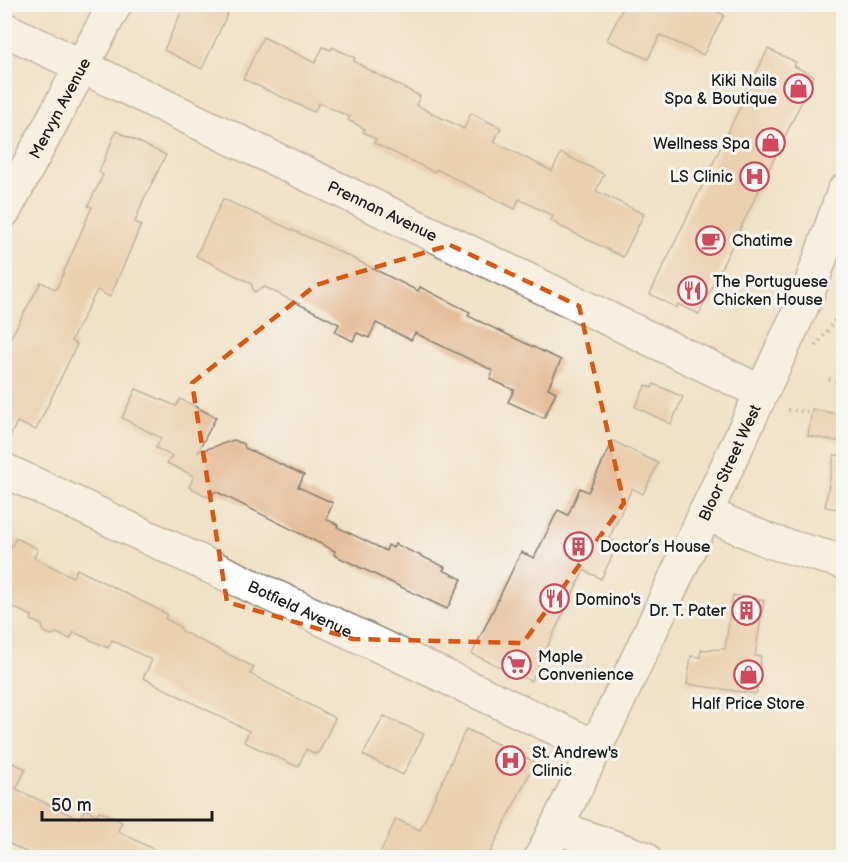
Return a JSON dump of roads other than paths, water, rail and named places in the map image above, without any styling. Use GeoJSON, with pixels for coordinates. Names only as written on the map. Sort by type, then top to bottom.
{"type":"FeatureCollection","features":[{"type":"Feature","properties":{"kind":"street","name":"Mervyn Avenue"},"geometry":{"type":"LineString","coordinates":[[4,211],[116,4]]}},
{"type":"Feature","properties":{"kind":"street","name":"Prennan Avenue"},"geometry":{"type":"LineString","coordinates":[[4,29],[761,392]]}},
{"type":"Feature","properties":{"kind":"street","name":"Bloor Street West"},"geometry":{"type":"LineString","coordinates":[[542,858],[808,293],[843,191]]}},
{"type":"Feature","properties":{"kind":"street","name":"Bloor Street West"},"geometry":{"type":"LineString","coordinates":[[808,293],[843,248]]}},
{"type":"Feature","properties":{"kind":"street","name":"Botfield Avenue"},"geometry":{"type":"LineString","coordinates":[[4,470],[596,747]]}},
{"type":"Feature","properties":{"kind":"street"},"geometry":{"type":"LineString","coordinates":[[705,513],[772,542],[843,562]]}},
{"type":"Feature","properties":{"kind":"street"},"geometry":{"type":"LineString","coordinates":[[556,827],[644,858]]}},
{"type":"Feature","properties":{"kind":"place","name":"Kiki Nails Spa & Boutique"},"geometry":{"type":"Point","coordinates":[798,89]}},
{"type":"Feature","properties":{"kind":"place","name":"Wellness Spa"},"geometry":{"type":"Point","coordinates":[771,143]}},
{"type":"Feature","properties":{"kind":"place","name":"LS Clinic"},"geometry":{"type":"Point","coordinates":[754,176]}},
{"type":"Feature","properties":{"kind":"place","name":"Chatime"},"geometry":{"type":"Point","coordinates":[711,240]}},
{"type":"Feature","properties":{"kind":"place","name":"The Portuguese Chicken House"},"geometry":{"type":"Point","coordinates":[692,290]}},
{"type":"Feature","properties":{"kind":"place","name":"Doctor’s House"},"geometry":{"type":"Point","coordinates":[579,546]}},
{"type":"Feature","properties":{"kind":"place","name":"Domino's"},"geometry":{"type":"Point","coordinates":[554,599]}},
{"type":"Feature","properties":{"kind":"place","name":"Dr. T. Pater"},"geometry":{"type":"Point","coordinates":[747,610]}},
{"type":"Feature","properties":{"kind":"place","name":"Maple Convenience"},"geometry":{"type":"Point","coordinates":[517,665]}},
{"type":"Feature","properties":{"kind":"place","name":"Half Price Store"},"geometry":{"type":"Point","coordinates":[748,675]}},
{"type":"Feature","properties":{"kind":"place","name":"St. Andrew's Clinic"},"geometry":{"type":"Point","coordinates":[511,761]}}]}
